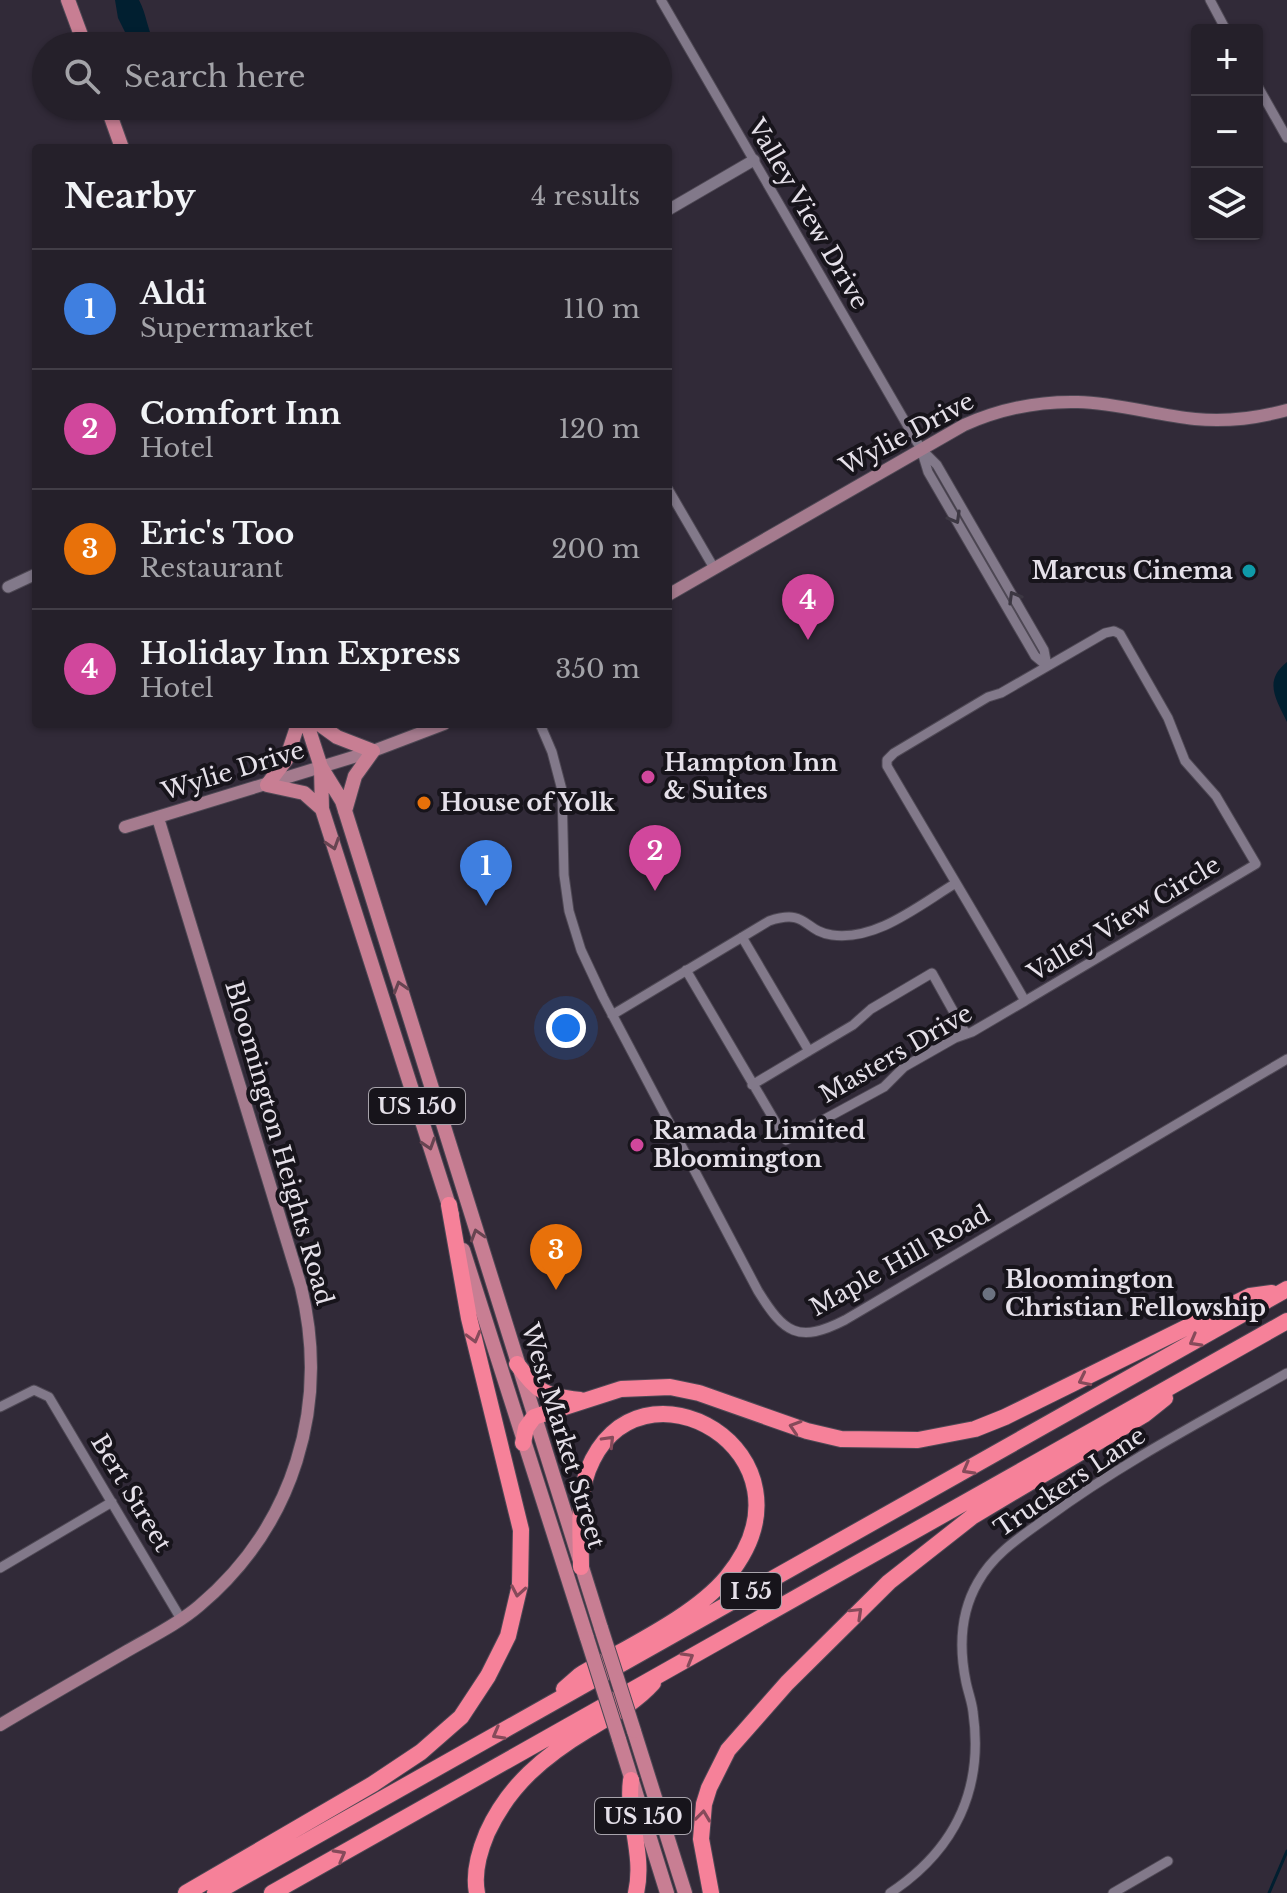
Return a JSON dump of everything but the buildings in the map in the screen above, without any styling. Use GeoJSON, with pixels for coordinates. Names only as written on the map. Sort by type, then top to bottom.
{"type":"FeatureCollection","features":[{"type":"Feature","properties":{"kind":"highway"},"geometry":{"type":"LineString","coordinates":[[186,1893],[361,1792],[421,1752],[461,1717],[488,1676],[508,1636],[520,1585],[521,1530],[469,1318],[449,1205]]}},
{"type":"Feature","properties":{"kind":"highway"},"geometry":{"type":"LineString","coordinates":[[523,1443],[526,1428],[534,1417],[630,1388],[670,1387],[699,1393],[807,1431],[841,1439],[918,1440],[975,1429],[1250,1296],[1284,1290]]}},
{"type":"Feature","properties":{"kind":"highway","name":"I 55"},"geometry":{"type":"LineString","coordinates":[[215,1893],[1284,1290]]}},
{"type":"Feature","properties":{"kind":"highway","name":"I 55"},"geometry":{"type":"LineString","coordinates":[[272,1893],[1287,1321]]}},
{"type":"Feature","properties":{"kind":"highway"},"geometry":{"type":"LineString","coordinates":[[517,1364],[540,1391],[551,1396],[585,1400]]}},
{"type":"Feature","properties":{"kind":"highway"},"geometry":{"type":"LineString","coordinates":[[711,1893],[701,1839],[704,1804],[709,1788],[728,1750],[787,1683],[889,1582],[973,1516],[1145,1414],[1202,1369]]}},
{"type":"Feature","properties":{"kind":"highway"},"geometry":{"type":"LineString","coordinates":[[542,1709],[580,1675],[692,1609],[728,1576],[747,1546],[756,1515],[753,1482],[746,1463],[726,1438],[699,1420],[681,1415],[655,1415],[622,1428],[596,1454],[587,1473],[581,1506],[581,1567]]}},
{"type":"Feature","properties":{"kind":"highway"},"geometry":{"type":"LineString","coordinates":[[477,1893],[476,1871],[484,1840],[495,1816],[523,1777],[540,1762],[639,1699],[662,1673]]}},
{"type":"Feature","properties":{"kind":"highway"},"geometry":{"type":"LineString","coordinates":[[631,1780],[628,1802],[639,1856],[636,1893]]}},
{"type":"Feature","properties":{"kind":"main road"},"geometry":{"type":"LineString","coordinates":[[68,0],[80,32]]}},
{"type":"Feature","properties":{"kind":"main road"},"geometry":{"type":"LineString","coordinates":[[112,120],[121,144]]}},
{"type":"Feature","properties":{"kind":"main road","name":"Wylie Drive"},"geometry":{"type":"LineString","coordinates":[[672,593],[921,449],[982,417],[1015,407],[1091,403],[1198,419],[1239,418],[1287,410]]}},
{"type":"Feature","properties":{"kind":"main road"},"geometry":{"type":"LineString","coordinates":[[297,728],[286,760],[267,785],[304,793],[322,809]]}},
{"type":"Feature","properties":{"kind":"main road","name":"West Market Street"},"geometry":{"type":"LineString","coordinates":[[308,728],[321,767],[342,801],[685,1893]]}},
{"type":"Feature","properties":{"kind":"main road"},"geometry":{"type":"LineString","coordinates":[[325,728],[337,737],[373,751],[355,776],[345,811]]}},
{"type":"Feature","properties":{"kind":"main road","name":"Wylie Drive"},"geometry":{"type":"LineString","coordinates":[[125,827],[373,751],[433,728]]}},
{"type":"Feature","properties":{"kind":"main road","name":"West Market Street"},"geometry":{"type":"LineString","coordinates":[[321,767],[322,809],[667,1893]]}},
{"type":"Feature","properties":{"kind":"main road","name":"Bloomington Heights Road"},"geometry":{"type":"LineString","coordinates":[[0,1725],[181,1619],[235,1572],[281,1505],[295,1470],[310,1409],[312,1351],[305,1305],[289,1242],[158,818]]}},
{"type":"Feature","properties":{"kind":"street","name":"Valley View Drive"},"geometry":{"type":"LineString","coordinates":[[661,0],[921,449],[928,472],[1035,656],[1047,666]]}},
{"type":"Feature","properties":{"kind":"street"},"geometry":{"type":"LineString","coordinates":[[1210,0],[1223,24]]}},
{"type":"Feature","properties":{"kind":"street"},"geometry":{"type":"LineString","coordinates":[[1263,96],[1287,138]]}},
{"type":"Feature","properties":{"kind":"street"},"geometry":{"type":"LineString","coordinates":[[672,208],[754,160]]}},
{"type":"Feature","properties":{"kind":"street"},"geometry":{"type":"LineString","coordinates":[[672,496],[714,568]]}},
{"type":"Feature","properties":{"kind":"street"},"geometry":{"type":"LineString","coordinates":[[8,587],[32,576]]}},
{"type":"Feature","properties":{"kind":"street","name":"Valley View Circle"},"geometry":{"type":"LineString","coordinates":[[1114,631],[1120,634],[1168,718],[1185,761],[1216,796],[1256,864],[1025,1001],[987,930],[956,883],[887,766],[889,756],[1105,633],[1114,631]]}},
{"type":"Feature","properties":{"kind":"street","name":"Maple Hill Road"},"geometry":{"type":"LineString","coordinates":[[542,728],[562,790],[566,894],[581,950],[612,1015],[758,1291],[777,1320],[789,1329],[803,1334],[826,1330],[845,1320],[1287,1059]]}},
{"type":"Feature","properties":{"kind":"street"},"geometry":{"type":"LineString","coordinates":[[612,1015],[742,937],[784,916],[800,917],[827,934],[850,936],[877,929],[956,883]]}},
{"type":"Feature","properties":{"kind":"street"},"geometry":{"type":"LineString","coordinates":[[742,937],[809,1051]]}},
{"type":"Feature","properties":{"kind":"street"},"geometry":{"type":"LineString","coordinates":[[686,970],[752,1085],[853,1025],[871,1009],[932,973],[966,1034]]}},
{"type":"Feature","properties":{"kind":"street","name":"Masters Drive"},"geometry":{"type":"LineString","coordinates":[[752,1085],[786,1140],[884,1087],[904,1067],[1025,1001]]}},
{"type":"Feature","properties":{"kind":"street","name":"Truckers Lane"},"geometry":{"type":"LineString","coordinates":[[890,1893],[915,1875],[942,1846],[969,1795],[975,1764],[975,1728],[961,1637],[972,1592],[987,1568],[1010,1544],[1080,1493],[1287,1373]]}},
{"type":"Feature","properties":{"kind":"street","name":"Bert Street"},"geometry":{"type":"LineString","coordinates":[[0,1407],[25,1393],[41,1391],[49,1397],[181,1619]]}},
{"type":"Feature","properties":{"kind":"street"},"geometry":{"type":"LineString","coordinates":[[0,1568],[112,1502]]}},
{"type":"Feature","properties":{"kind":"street"},"geometry":{"type":"LineString","coordinates":[[1113,1893],[1168,1861]]}},
{"type":"Feature","properties":{"kind":"water"},"geometry":{"type":"Polygon","coordinates":[[[115,0],[139,0],[150,32],[125,32],[118,18],[115,0]]]}},
{"type":"Feature","properties":{"kind":"water"},"geometry":{"type":"Polygon","coordinates":[[[1287,662],[1287,722],[1276,698],[1274,683],[1275,676],[1287,662]]]}},
{"type":"Feature","properties":{"kind":"waterway"},"geometry":{"type":"LineString","coordinates":[[1269,1893],[1287,1851]]}},
{"type":"Feature","properties":{"kind":"place","name":"Marcus Cinema"},"geometry":{"type":"Point","coordinates":[1249,571]}},
{"type":"Feature","properties":{"kind":"place","name":"Holiday Inn Express"},"geometry":{"type":"Point","coordinates":[808,640]}},
{"type":"Feature","properties":{"kind":"place","name":"Hampton Inn & Suites"},"geometry":{"type":"Point","coordinates":[648,777]}},
{"type":"Feature","properties":{"kind":"place","name":"House of Yolk"},"geometry":{"type":"Point","coordinates":[424,803]}},
{"type":"Feature","properties":{"kind":"place","name":"Comfort Inn"},"geometry":{"type":"Point","coordinates":[655,891]}},
{"type":"Feature","properties":{"kind":"place","name":"Aldi"},"geometry":{"type":"Point","coordinates":[486,906]}},
{"type":"Feature","properties":{"kind":"place","name":"Ramada Limited Bloomington"},"geometry":{"type":"Point","coordinates":[637,1145]}},
{"type":"Feature","properties":{"kind":"place","name":"Eric's Too"},"geometry":{"type":"Point","coordinates":[556,1290]}},
{"type":"Feature","properties":{"kind":"place","name":"Bloomington Christian Fellowship"},"geometry":{"type":"Point","coordinates":[989,1294]}}]}
